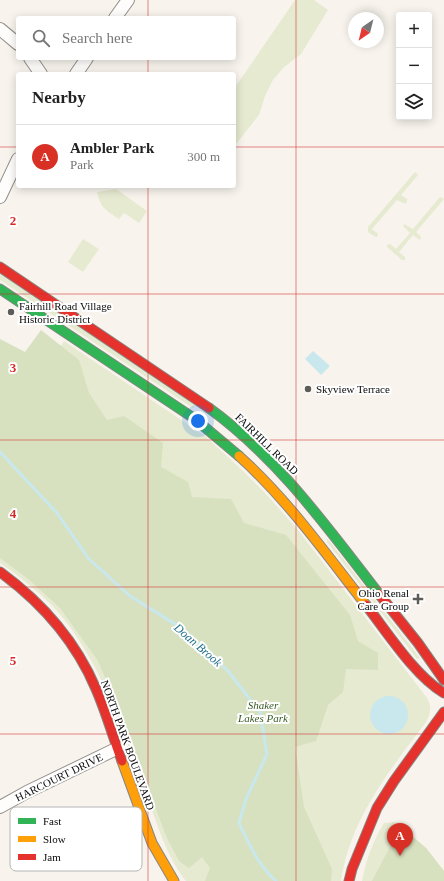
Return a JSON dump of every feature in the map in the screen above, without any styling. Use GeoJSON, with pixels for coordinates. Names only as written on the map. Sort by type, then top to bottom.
{"type":"FeatureCollection","features":[{"type":"Feature","properties":{"kind":"main road","name":"FAIRHILL ROAD"},"geometry":{"type":"LineString","coordinates":[[0,267],[205,405],[242,434],[271,462],[330,530],[418,642],[444,680]]}},
{"type":"Feature","properties":{"kind":"main road"},"geometry":{"type":"LineString","coordinates":[[0,289],[195,419],[227,445],[261,476],[292,512],[417,671],[437,689],[444,693]]}},
{"type":"Feature","properties":{"kind":"main road"},"geometry":{"type":"LineString","coordinates":[[195,419],[205,405]]}},
{"type":"Feature","properties":{"kind":"main road"},"geometry":{"type":"LineString","coordinates":[[292,512],[305,500]]}},
{"type":"Feature","properties":{"kind":"main road"},"geometry":{"type":"LineString","coordinates":[[316,542],[330,530]]}},
{"type":"Feature","properties":{"kind":"main road","name":"NORTH PARK BOULEVARD"},"geometry":{"type":"LineString","coordinates":[[0,572],[33,599],[73,648],[96,689],[139,807]]}},
{"type":"Feature","properties":{"kind":"main road"},"geometry":{"type":"LineString","coordinates":[[348,881],[377,808],[444,712]]}},
{"type":"Feature","properties":{"kind":"main road"},"geometry":{"type":"LineString","coordinates":[[417,750],[440,732]]}},
{"type":"Feature","properties":{"kind":"main road","name":"NORTH PARK BOULEVARD"},"geometry":{"type":"LineString","coordinates":[[142,815],[152,843],[174,881]]}},
{"type":"Feature","properties":{"kind":"street"},"geometry":{"type":"LineString","coordinates":[[116,16],[128,0]]}},
{"type":"Feature","properties":{"kind":"street"},"geometry":{"type":"LineString","coordinates":[[0,29],[16,42]]}},
{"type":"Feature","properties":{"kind":"street"},"geometry":{"type":"LineString","coordinates":[[31,60],[40,72]]}},
{"type":"Feature","properties":{"kind":"street"},"geometry":{"type":"LineString","coordinates":[[77,72],[86,60]]}},
{"type":"Feature","properties":{"kind":"street"},"geometry":{"type":"LineString","coordinates":[[0,197],[16,163]]}},
{"type":"Feature","properties":{"kind":"street","name":"HARCOURT DRIVE"},"geometry":{"type":"LineString","coordinates":[[0,807],[27,792],[118,748]]}},
{"type":"Feature","properties":{"kind":"green space"},"geometry":{"type":"Polygon","coordinates":[[[295,0],[314,0],[328,10],[301,54],[283,68],[273,80],[265,96],[259,115],[236,144],[236,86],[295,0]]]}},
{"type":"Feature","properties":{"kind":"green space"},"geometry":{"type":"Polygon","coordinates":[[[415,172],[418,175],[401,195],[407,199],[407,202],[405,204],[397,200],[372,229],[378,234],[377,237],[368,232],[368,227],[415,172]]]}},
{"type":"Feature","properties":{"kind":"green space"},"geometry":{"type":"Polygon","coordinates":[[[116,189],[147,211],[139,223],[124,213],[119,219],[102,206],[97,192],[116,189]]]}},
{"type":"Feature","properties":{"kind":"green space"},"geometry":{"type":"Polygon","coordinates":[[[440,197],[444,199],[416,232],[421,237],[420,240],[413,235],[399,252],[405,257],[405,260],[402,260],[387,247],[387,245],[390,244],[396,249],[410,233],[403,226],[404,224],[413,229],[440,197]]]}},
{"type":"Feature","properties":{"kind":"green space"},"geometry":{"type":"Polygon","coordinates":[[[83,239],[99,249],[83,272],[68,262],[83,239]]]}},
{"type":"Feature","properties":{"kind":"green space"},"geometry":{"type":"Polygon","coordinates":[[[0,274],[196,404],[193,408],[0,280],[0,274]]]}},
{"type":"Feature","properties":{"kind":"green space","name":"Shaker Lakes Park"},"geometry":{"type":"Polygon","coordinates":[[[41,330],[79,360],[89,393],[107,420],[124,416],[163,443],[161,467],[188,482],[192,497],[231,499],[244,523],[286,535],[350,615],[358,641],[378,653],[378,670],[346,669],[343,692],[328,705],[316,741],[295,747],[304,807],[332,869],[331,881],[205,881],[210,868],[202,857],[189,868],[179,861],[166,836],[122,717],[98,661],[60,608],[27,578],[0,558],[0,339],[25,352],[41,330]]]}},
{"type":"Feature","properties":{"kind":"green space","name":"Shaker Lakes Park"},"geometry":{"type":"Polygon","coordinates":[[[64,341],[205,436],[242,470],[267,495],[298,530],[427,698],[430,704],[428,719],[373,796],[362,816],[346,858],[341,881],[186,881],[167,850],[110,698],[87,653],[52,605],[0,563],[0,360],[45,370],[64,341]]]}},
{"type":"Feature","properties":{"kind":"green space"},"geometry":{"type":"Polygon","coordinates":[[[328,539],[420,658],[417,659],[327,542],[328,539]]]}},
{"type":"Feature","properties":{"kind":"green space"},"geometry":{"type":"Polygon","coordinates":[[[394,822],[426,848],[444,871],[444,881],[362,881],[370,851],[376,837],[384,823],[394,822]]]}},
{"type":"Feature","properties":{"kind":"green space"},"geometry":{"type":"Polygon","coordinates":[[[401,826],[426,848],[444,871],[444,881],[372,881],[401,826]]]}},
{"type":"Feature","properties":{"kind":"water"},"geometry":{"type":"Polygon","coordinates":[[[313,351],[330,366],[321,375],[305,359],[313,351]]]}},
{"type":"Feature","properties":{"kind":"water"},"geometry":{"type":"Polygon","coordinates":[[[389,696],[402,702],[408,715],[402,728],[389,734],[376,728],[370,715],[376,702],[389,696]]]}},
{"type":"Feature","properties":{"kind":"waterway","name":"Doan Brook"},"geometry":{"type":"LineString","coordinates":[[0,452],[57,513],[89,559],[130,596],[183,629],[228,671],[260,712],[267,754],[246,799],[239,823],[259,861],[276,881]]}},
{"type":"Feature","properties":{"kind":"traffic: fast"},"geometry":{"type":"LineString","coordinates":[[0,289],[195,419],[239,456]]}},
{"type":"Feature","properties":{"kind":"traffic: fast"},"geometry":{"type":"LineString","coordinates":[[209,408],[234,428],[279,471],[321,519],[379,594]]}},
{"type":"Feature","properties":{"kind":"traffic: slow"},"geometry":{"type":"LineString","coordinates":[[239,456],[290,509],[366,605]]}},
{"type":"Feature","properties":{"kind":"traffic: slow"},"geometry":{"type":"LineString","coordinates":[[122,761],[139,807]]}},
{"type":"Feature","properties":{"kind":"traffic: slow"},"geometry":{"type":"LineString","coordinates":[[142,816],[152,843],[174,881]]}},
{"type":"Feature","properties":{"kind":"traffic: jam"},"geometry":{"type":"LineString","coordinates":[[0,267],[209,408]]}},
{"type":"Feature","properties":{"kind":"traffic: jam"},"geometry":{"type":"LineString","coordinates":[[0,572],[29,596],[68,639],[88,672],[100,698],[122,761]]}},
{"type":"Feature","properties":{"kind":"traffic: jam"},"geometry":{"type":"LineString","coordinates":[[379,594],[418,643],[444,680]]}},
{"type":"Feature","properties":{"kind":"traffic: jam"},"geometry":{"type":"LineString","coordinates":[[366,605],[412,665],[433,685],[444,693]]}},
{"type":"Feature","properties":{"kind":"traffic: jam"},"geometry":{"type":"LineString","coordinates":[[349,881],[352,869],[377,808],[394,781],[444,712]]}},
{"type":"Feature","properties":{"kind":"place","name":"Fairhill Road Village Historic District"},"geometry":{"type":"Point","coordinates":[11,312]}},
{"type":"Feature","properties":{"kind":"place","name":"Skyview Terrace"},"geometry":{"type":"Point","coordinates":[308,389]}},
{"type":"Feature","properties":{"kind":"place","name":"Ohio Renal Care Group"},"geometry":{"type":"Point","coordinates":[418,599]}},
{"type":"Feature","properties":{"kind":"place","name":"Ambler Park"},"geometry":{"type":"Point","coordinates":[400,856]}}]}
